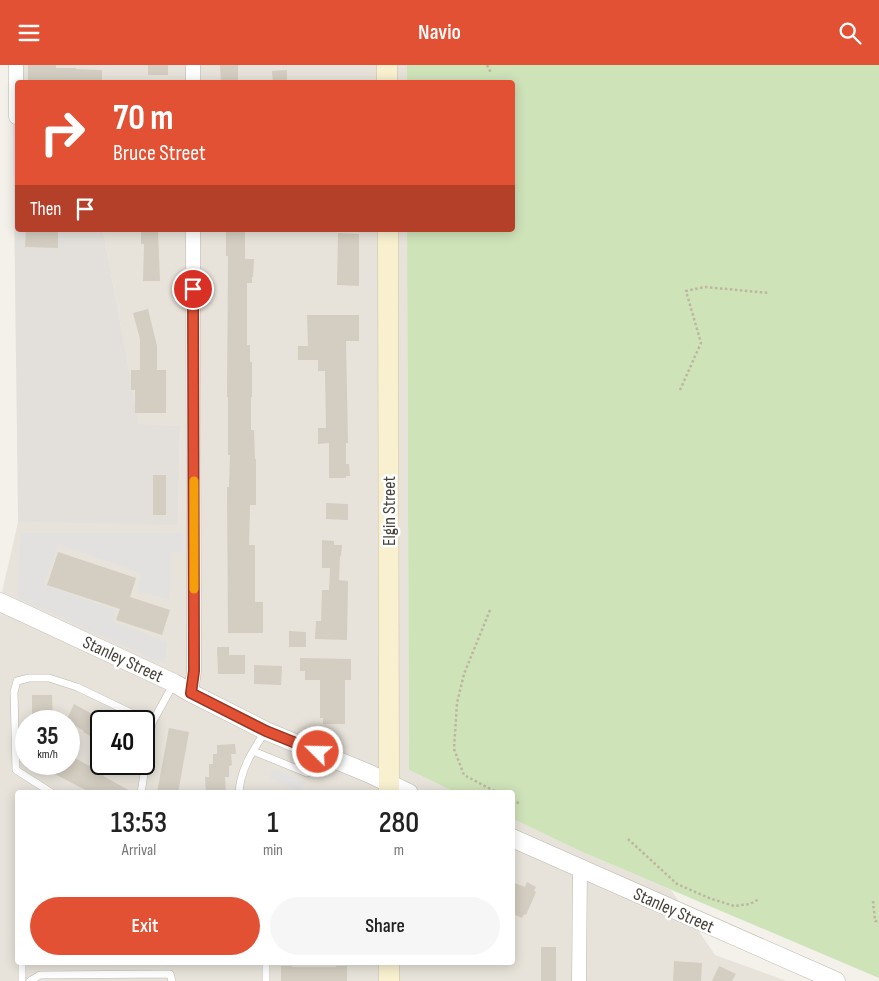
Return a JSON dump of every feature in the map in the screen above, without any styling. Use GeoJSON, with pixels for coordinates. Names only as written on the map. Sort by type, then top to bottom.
{"type":"FeatureCollection","features":[{"type":"Feature","properties":{"kind":"main road"},"geometry":{"type":"LineString","coordinates":[[387,65],[388,80]]}},
{"type":"Feature","properties":{"kind":"main road","name":"Elgin Street"},"geometry":{"type":"LineString","coordinates":[[388,232],[389,788]]}},
{"type":"Feature","properties":{"kind":"main road"},"geometry":{"type":"LineString","coordinates":[[389,965],[389,981]]}},
{"type":"Feature","properties":{"kind":"street"},"geometry":{"type":"LineString","coordinates":[[16,65],[16,80]]}},
{"type":"Feature","properties":{"kind":"street"},"geometry":{"type":"LineString","coordinates":[[193,65],[193,80]]}},
{"type":"Feature","properties":{"kind":"street"},"geometry":{"type":"LineString","coordinates":[[191,693],[194,671],[193,232]]}},
{"type":"Feature","properties":{"kind":"street","name":"Stanley Street"},"geometry":{"type":"LineString","coordinates":[[0,602],[174,683],[266,731],[370,774],[389,788]]}},
{"type":"Feature","properties":{"kind":"street","name":"Stanley Street"},"geometry":{"type":"LineString","coordinates":[[515,839],[836,981]]}},
{"type":"Feature","properties":{"kind":"street"},"geometry":{"type":"LineString","coordinates":[[579,981],[580,868]]}},
{"type":"Feature","properties":{"kind":"lane"},"geometry":{"type":"LineString","coordinates":[[47,790],[16,770],[14,693],[18,681],[49,678],[77,687],[125,710]]}},
{"type":"Feature","properties":{"kind":"lane"},"geometry":{"type":"LineString","coordinates":[[155,718],[174,683]]}},
{"type":"Feature","properties":{"kind":"lane"},"geometry":{"type":"LineString","coordinates":[[240,790],[240,782],[253,751],[266,731]]}},
{"type":"Feature","properties":{"kind":"lane"},"geometry":{"type":"LineString","coordinates":[[253,751],[307,773]]}},
{"type":"Feature","properties":{"kind":"lane"},"geometry":{"type":"LineString","coordinates":[[141,790],[144,775]]}},
{"type":"Feature","properties":{"kind":"lane"},"geometry":{"type":"LineString","coordinates":[[22,965],[22,981]]}},
{"type":"Feature","properties":{"kind":"lane"},"geometry":{"type":"LineString","coordinates":[[266,965],[266,981]]}},
{"type":"Feature","properties":{"kind":"lane"},"geometry":{"type":"LineString","coordinates":[[30,981],[40,975],[170,974],[172,981]]}},
{"type":"Feature","properties":{"kind":"path"},"geometry":{"type":"LineString","coordinates":[[487,65],[491,73]]}},
{"type":"Feature","properties":{"kind":"path"},"geometry":{"type":"LineString","coordinates":[[680,390],[702,343],[686,291],[705,287],[769,293]]}},
{"type":"Feature","properties":{"kind":"path"},"geometry":{"type":"LineString","coordinates":[[490,610],[464,674],[457,703],[454,749],[464,775],[492,790]]}},
{"type":"Feature","properties":{"kind":"path"},"geometry":{"type":"LineString","coordinates":[[515,801],[521,804]]}},
{"type":"Feature","properties":{"kind":"path"},"geometry":{"type":"LineString","coordinates":[[628,839],[677,884],[709,898],[734,906],[750,904],[760,899]]}},
{"type":"Feature","properties":{"kind":"path"},"geometry":{"type":"LineString","coordinates":[[873,901],[874,921],[879,921]]}},
{"type":"Feature","properties":{"kind":"shaded area"},"geometry":{"type":"Polygon","coordinates":[[[20,65],[407,65],[407,80],[20,80],[20,65]]]}},
{"type":"Feature","properties":{"kind":"shaded area"},"geometry":{"type":"Polygon","coordinates":[[[13,117],[15,117],[15,232],[103,232],[139,424],[180,426],[178,525],[18,522],[13,117]]]}},
{"type":"Feature","properties":{"kind":"shaded area"},"geometry":{"type":"Polygon","coordinates":[[[103,232],[407,232],[409,770],[451,790],[15,790],[15,965],[515,965],[515,820],[580,851],[671,890],[715,955],[787,981],[0,981],[0,601],[18,522],[178,524],[180,426],[139,425],[103,232]]]}},
{"type":"Feature","properties":{"kind":"shaded area"},"geometry":{"type":"Polygon","coordinates":[[[21,533],[183,533],[183,552],[171,552],[170,600],[137,591],[142,574],[59,544],[44,584],[115,610],[112,621],[167,642],[165,664],[17,598],[21,533]]]}},
{"type":"Feature","properties":{"kind":"shaded area"},"geometry":{"type":"Polygon","coordinates":[[[273,768],[305,782],[302,790],[296,790],[269,778],[273,768]]]}},
{"type":"Feature","properties":{"kind":"green space"},"geometry":{"type":"Polygon","coordinates":[[[407,65],[879,65],[879,978],[580,851],[515,820],[515,790],[451,790],[409,770],[407,232],[515,232],[515,80],[407,80],[407,65]]]}},
{"type":"Feature","properties":{"kind":"building"},"geometry":{"type":"Polygon","coordinates":[[[28,65],[56,65],[56,68],[102,70],[102,80],[28,80],[28,65]]]}},
{"type":"Feature","properties":{"kind":"building"},"geometry":{"type":"Polygon","coordinates":[[[148,65],[168,65],[168,75],[148,75],[148,65]]]}},
{"type":"Feature","properties":{"kind":"building"},"geometry":{"type":"Polygon","coordinates":[[[220,65],[238,65],[238,80],[221,80],[220,65]]]}},
{"type":"Feature","properties":{"kind":"building"},"geometry":{"type":"Polygon","coordinates":[[[287,70],[287,80],[273,80],[272,71],[287,70]]]}},
{"type":"Feature","properties":{"kind":"building"},"geometry":{"type":"Polygon","coordinates":[[[26,232],[58,232],[58,248],[25,247],[26,232]]]}},
{"type":"Feature","properties":{"kind":"building"},"geometry":{"type":"Polygon","coordinates":[[[141,232],[158,232],[160,281],[143,281],[144,244],[141,244],[141,232]]]}},
{"type":"Feature","properties":{"kind":"building"},"geometry":{"type":"Polygon","coordinates":[[[226,232],[245,232],[245,259],[254,259],[252,283],[247,283],[247,345],[250,345],[250,362],[252,362],[251,430],[254,430],[256,459],[256,505],[250,505],[249,545],[255,545],[255,602],[263,602],[263,633],[228,633],[227,487],[229,487],[230,455],[228,455],[227,397],[228,256],[226,256],[226,232]]]}},
{"type":"Feature","properties":{"kind":"building"},"geometry":{"type":"Polygon","coordinates":[[[338,233],[359,234],[359,286],[337,285],[338,233]]]}},
{"type":"Feature","properties":{"kind":"building"},"geometry":{"type":"Polygon","coordinates":[[[148,309],[157,346],[157,370],[166,370],[166,413],[135,413],[135,390],[131,390],[131,370],[140,370],[140,339],[133,313],[148,309]]]}},
{"type":"Feature","properties":{"kind":"building"},"geometry":{"type":"Polygon","coordinates":[[[307,315],[359,315],[359,341],[346,341],[348,443],[346,443],[346,464],[349,464],[350,476],[346,476],[346,478],[329,478],[329,443],[318,444],[318,428],[326,428],[325,371],[318,371],[318,360],[298,360],[298,346],[308,346],[307,315]]]}},
{"type":"Feature","properties":{"kind":"building"},"geometry":{"type":"Polygon","coordinates":[[[153,475],[166,475],[166,515],[153,515],[153,475]]]}},
{"type":"Feature","properties":{"kind":"building"},"geometry":{"type":"Polygon","coordinates":[[[326,503],[348,504],[348,520],[326,519],[326,503]]]}},
{"type":"Feature","properties":{"kind":"building"},"geometry":{"type":"Polygon","coordinates":[[[322,540],[334,541],[334,545],[342,545],[339,580],[348,581],[347,640],[315,639],[316,621],[321,621],[322,590],[329,590],[330,568],[322,568],[322,540]]]}},
{"type":"Feature","properties":{"kind":"building"},"geometry":{"type":"Polygon","coordinates":[[[58,552],[136,578],[130,597],[170,610],[162,635],[116,620],[120,609],[47,585],[58,552]]]}},
{"type":"Feature","properties":{"kind":"building"},"geometry":{"type":"Polygon","coordinates":[[[289,631],[306,632],[306,647],[289,647],[289,631]]]}},
{"type":"Feature","properties":{"kind":"building"},"geometry":{"type":"Polygon","coordinates":[[[217,647],[229,647],[229,655],[245,655],[245,674],[218,674],[217,647]]]}},
{"type":"Feature","properties":{"kind":"building"},"geometry":{"type":"Polygon","coordinates":[[[300,658],[351,659],[351,680],[345,680],[345,724],[323,724],[323,718],[320,718],[320,680],[305,680],[305,671],[300,671],[300,658]]]}},
{"type":"Feature","properties":{"kind":"building"},"geometry":{"type":"Polygon","coordinates":[[[254,665],[282,666],[281,685],[254,684],[254,665]]]}},
{"type":"Feature","properties":{"kind":"building"},"geometry":{"type":"Polygon","coordinates":[[[32,695],[52,695],[53,710],[32,710],[32,695]]]}},
{"type":"Feature","properties":{"kind":"building"},"geometry":{"type":"Polygon","coordinates":[[[74,704],[90,713],[90,736],[80,729],[80,710],[71,710],[74,704]]]}},
{"type":"Feature","properties":{"kind":"building"},"geometry":{"type":"Polygon","coordinates":[[[169,728],[189,732],[179,790],[158,790],[169,728]]]}},
{"type":"Feature","properties":{"kind":"building"},"geometry":{"type":"Polygon","coordinates":[[[235,744],[236,754],[231,754],[232,765],[229,766],[229,777],[225,777],[226,790],[206,790],[205,777],[209,777],[209,764],[213,764],[213,754],[217,754],[217,745],[235,744]]]}},
{"type":"Feature","properties":{"kind":"building"},"geometry":{"type":"Polygon","coordinates":[[[80,761],[90,766],[90,775],[104,775],[129,790],[85,790],[57,775],[80,775],[80,761]]]}},
{"type":"Feature","properties":{"kind":"building"},"geometry":{"type":"Polygon","coordinates":[[[527,882],[536,887],[534,891],[536,892],[526,915],[524,914],[522,918],[515,915],[515,883],[525,887],[527,882]]]}},
{"type":"Feature","properties":{"kind":"building"},"geometry":{"type":"Polygon","coordinates":[[[541,947],[556,947],[556,981],[541,981],[541,947]]]}},
{"type":"Feature","properties":{"kind":"building"},"geometry":{"type":"Polygon","coordinates":[[[674,961],[702,963],[701,981],[673,981],[674,961]]]}},
{"type":"Feature","properties":{"kind":"building"},"geometry":{"type":"Polygon","coordinates":[[[281,966],[347,966],[347,981],[281,981],[281,966]]]}},
{"type":"Feature","properties":{"kind":"building"},"geometry":{"type":"Polygon","coordinates":[[[719,966],[736,974],[732,981],[712,981],[719,966]]]}},
{"type":"Feature","properties":{"kind":"slow traffic"},"geometry":{"type":"LineString","coordinates":[[194,481],[194,589]]}},
{"type":"Feature","properties":{"kind":"route"},"geometry":{"type":"LineString","coordinates":[[193,289],[194,671],[191,693],[266,731],[318,752]]}}]}
